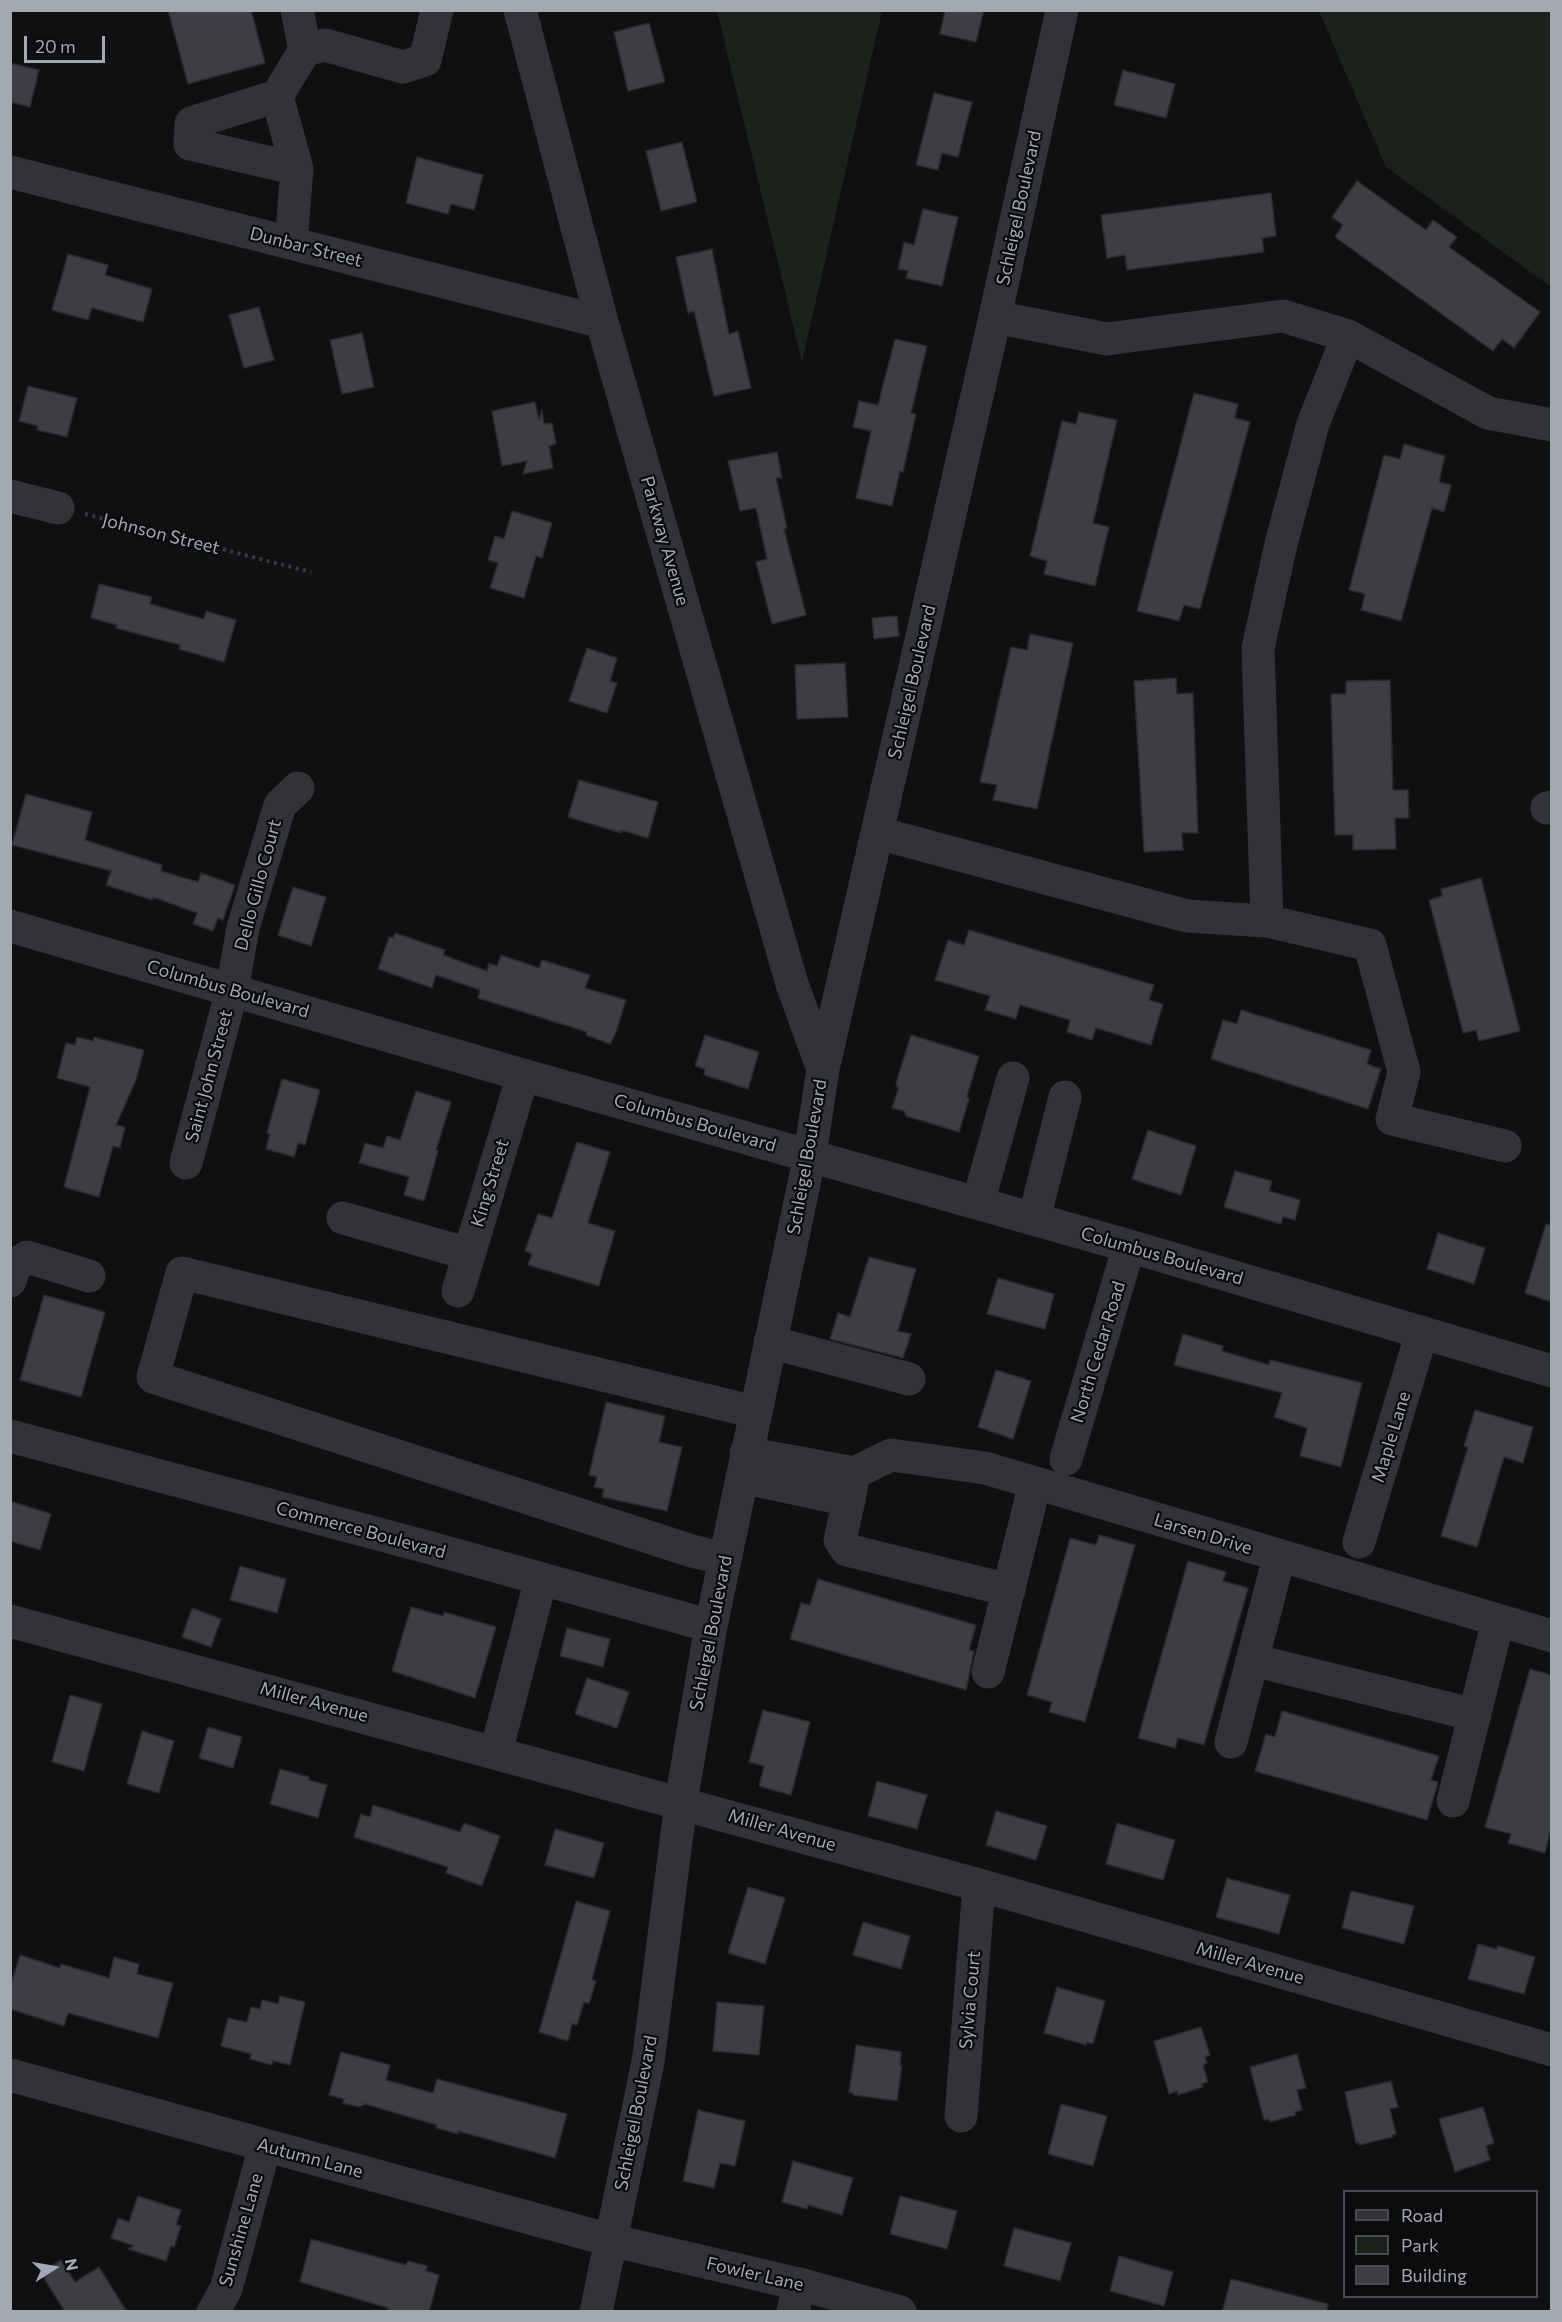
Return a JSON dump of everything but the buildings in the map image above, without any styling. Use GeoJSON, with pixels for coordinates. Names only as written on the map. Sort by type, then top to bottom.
{"type":"FeatureCollection","features":[{"type":"Feature","properties":{"kind":"street"},"geometry":{"type":"LineString","coordinates":[[297,10],[305,50],[277,96],[191,123],[190,144],[297,170]]}},
{"type":"Feature","properties":{"kind":"street"},"geometry":{"type":"LineString","coordinates":[[305,50],[325,45],[404,67],[424,60],[437,10]]}},
{"type":"Feature","properties":{"kind":"street","name":"Parkway Avenue"},"geometry":{"type":"LineString","coordinates":[[520,10],[602,322],[792,984],[823,1068]]}},
{"type":"Feature","properties":{"kind":"street","name":"Schleigel Boulevard"},"geometry":{"type":"LineString","coordinates":[[596,2312],[648,2062],[681,1802],[711,1626],[810,1155],[823,1068],[996,317],[1062,10]]}},
{"type":"Feature","properties":{"kind":"street"},"geometry":{"type":"LineString","coordinates":[[277,96],[297,170],[291,243]]}},
{"type":"Feature","properties":{"kind":"street","name":"Dunbar Street"},"geometry":{"type":"LineString","coordinates":[[10,172],[602,322]]}},
{"type":"Feature","properties":{"kind":"street"},"geometry":{"type":"LineString","coordinates":[[996,317],[1107,339],[1283,316],[1348,336],[1488,413],[1551,425]]}},
{"type":"Feature","properties":{"kind":"street"},"geometry":{"type":"LineString","coordinates":[[1267,921],[1258,648],[1281,544],[1313,424],[1348,336]]}},
{"type":"Feature","properties":{"kind":"street"},"geometry":{"type":"LineString","coordinates":[[11,500],[58,508]]}},
{"type":"Feature","properties":{"kind":"street","name":"Dello Gillo Court"},"geometry":{"type":"LineString","coordinates":[[232,990],[243,928],[280,805],[298,788]]}},
{"type":"Feature","properties":{"kind":"street"},"geometry":{"type":"LineString","coordinates":[[878,833],[1188,916],[1267,921],[1370,945],[1404,1072],[1392,1119],[1506,1146]]}},
{"type":"Feature","properties":{"kind":"street","name":"Columbus Boulevard"},"geometry":{"type":"LineString","coordinates":[[10,926],[523,1075],[1129,1246],[1551,1371]]}},
{"type":"Feature","properties":{"kind":"street","name":"Saint John Street"},"geometry":{"type":"LineString","coordinates":[[186,1163],[232,990]]}},
{"type":"Feature","properties":{"kind":"street","name":"King Street"},"geometry":{"type":"LineString","coordinates":[[458,1291],[523,1075]]}},
{"type":"Feature","properties":{"kind":"street"},"geometry":{"type":"LineString","coordinates":[[978,1203],[1013,1078]]}},
{"type":"Feature","properties":{"kind":"street"},"geometry":{"type":"LineString","coordinates":[[1034,1219],[1065,1097]]}},
{"type":"Feature","properties":{"kind":"street"},"geometry":{"type":"LineString","coordinates":[[343,1218],[469,1254]]}},
{"type":"Feature","properties":{"kind":"street","name":"North Cedar Road"},"geometry":{"type":"LineString","coordinates":[[1066,1459],[1129,1246]]}},
{"type":"Feature","properties":{"kind":"street"},"geometry":{"type":"LineString","coordinates":[[10,1281],[15,1266],[27,1257],[89,1276]]}},
{"type":"Feature","properties":{"kind":"street"},"geometry":{"type":"LineString","coordinates":[[725,1559],[693,1551],[153,1377],[182,1274],[755,1412]]}},
{"type":"Feature","properties":{"kind":"street","name":"Maple Lane"},"geometry":{"type":"LineString","coordinates":[[1359,1542],[1422,1332]]}},
{"type":"Feature","properties":{"kind":"street"},"geometry":{"type":"LineString","coordinates":[[770,1342],[909,1379]]}},
{"type":"Feature","properties":{"kind":"street","name":"Commerce Boulevard"},"geometry":{"type":"LineString","coordinates":[[10,1436],[711,1626]]}},
{"type":"Feature","properties":{"kind":"street","name":"Larsen Drive"},"geometry":{"type":"LineString","coordinates":[[851,1486],[891,1455],[985,1468],[1551,1636]]}},
{"type":"Feature","properties":{"kind":"street"},"geometry":{"type":"LineString","coordinates":[[744,1465],[851,1486],[840,1540],[847,1550],[1009,1590]]}},
{"type":"Feature","properties":{"kind":"street"},"geometry":{"type":"LineString","coordinates":[[988,1672],[1035,1483]]}},
{"type":"Feature","properties":{"kind":"street"},"geometry":{"type":"LineString","coordinates":[[1231,1742],[1279,1557]]}},
{"type":"Feature","properties":{"kind":"street"},"geometry":{"type":"LineString","coordinates":[[496,1752],[542,1579]]}},
{"type":"Feature","properties":{"kind":"street","name":"Miller Avenue"},"geometry":{"type":"LineString","coordinates":[[10,1620],[979,1885],[1551,2050]]}},
{"type":"Feature","properties":{"kind":"street"},"geometry":{"type":"LineString","coordinates":[[1453,1801],[1498,1621]]}},
{"type":"Feature","properties":{"kind":"street"},"geometry":{"type":"LineString","coordinates":[[1253,1660],[1475,1715]]}},
{"type":"Feature","properties":{"kind":"street","name":"Sylvia Court"},"geometry":{"type":"LineString","coordinates":[[961,2116],[979,1885]]}},
{"type":"Feature","properties":{"kind":"street","name":"Autumn Lane"},"geometry":{"type":"LineString","coordinates":[[10,2075],[610,2240]]}},
{"type":"Feature","properties":{"kind":"street","name":"Sunshine Lane"},"geometry":{"type":"LineString","coordinates":[[213,2312],[226,2289],[265,2146]]}},
{"type":"Feature","properties":{"kind":"street","name":"Fowler Lane"},"geometry":{"type":"LineString","coordinates":[[610,2240],[796,2298],[900,2312]]}},
{"type":"Feature","properties":{"kind":"path","name":"Johnson Street"},"geometry":{"type":"LineString","coordinates":[[58,508],[311,572]]}},
{"type":"Feature","properties":{"kind":"green space"},"geometry":{"type":"Polygon","coordinates":[[[717,11],[882,11],[802,362],[717,11]]]}},
{"type":"Feature","properties":{"kind":"green space"},"geometry":{"type":"Polygon","coordinates":[[[1319,11],[1551,11],[1551,287],[1386,167],[1319,11]]]}}]}
